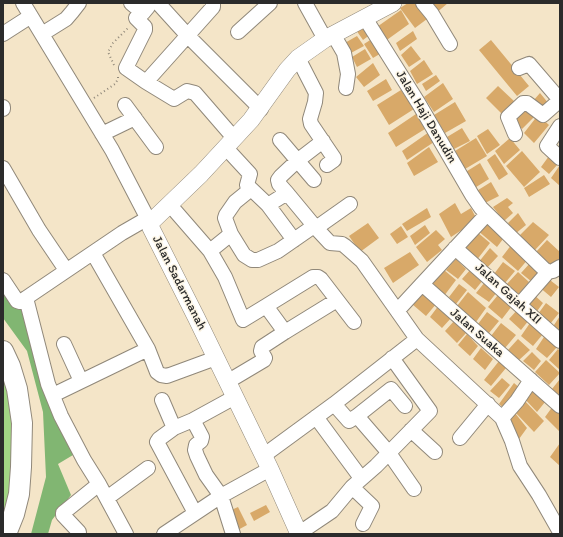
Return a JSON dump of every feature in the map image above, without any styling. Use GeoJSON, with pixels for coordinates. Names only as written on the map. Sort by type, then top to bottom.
{"type":"FeatureCollection","features":[{"type":"Feature","properties":{"kind":"highway"},"geometry":{"type":"LineString","coordinates":[[3,350],[17,389],[22,423],[19,494],[14,514],[6,534]]}},
{"type":"Feature","properties":{"kind":"main road","name":"Jalan Sadarmanah"},"geometry":{"type":"LineString","coordinates":[[298,534],[266,462],[151,228],[149,221],[170,205],[230,143],[260,108],[287,70],[298,58],[329,37],[393,3]]}},
{"type":"Feature","properties":{"kind":"street"},"geometry":{"type":"LineString","coordinates":[[3,280],[16,301],[20,302],[122,233],[149,221],[102,134],[23,3]]}},
{"type":"Feature","properties":{"kind":"street"},"geometry":{"type":"LineString","coordinates":[[131,3],[144,11],[145,28],[126,68],[174,99],[187,91],[195,93],[250,174],[251,177],[247,185],[268,205],[294,240]]}},
{"type":"Feature","properties":{"kind":"street"},"geometry":{"type":"LineString","coordinates":[[158,3],[188,36],[260,108]]}},
{"type":"Feature","properties":{"kind":"street"},"geometry":{"type":"LineString","coordinates":[[146,82],[213,7],[213,3]]}},
{"type":"Feature","properties":{"kind":"street"},"geometry":{"type":"LineString","coordinates":[[238,32],[270,3]]}},
{"type":"Feature","properties":{"kind":"street"},"geometry":{"type":"LineString","coordinates":[[305,3],[329,37],[344,53],[348,74],[346,88]]}},
{"type":"Feature","properties":{"kind":"street"},"geometry":{"type":"LineString","coordinates":[[423,3],[432,14],[450,44]]}},
{"type":"Feature","properties":{"kind":"street"},"geometry":{"type":"LineString","coordinates":[[42,34],[66,19],[72,6]]}},
{"type":"Feature","properties":{"kind":"street"},"geometry":{"type":"LineString","coordinates":[[3,34],[31,16]]}},
{"type":"Feature","properties":{"kind":"street","name":"Jalan Haji Danudin"},"geometry":{"type":"LineString","coordinates":[[365,18],[419,104],[472,195],[487,214],[554,270]]}},
{"type":"Feature","properties":{"kind":"street"},"geometry":{"type":"LineString","coordinates":[[298,58],[316,93],[310,119],[311,124],[334,158],[334,160],[327,165]]}},
{"type":"Feature","properties":{"kind":"street"},"geometry":{"type":"LineString","coordinates":[[519,68],[530,64],[560,100],[543,115]]}},
{"type":"Feature","properties":{"kind":"street"},"geometry":{"type":"LineString","coordinates":[[515,134],[508,117],[523,103],[527,103],[559,127],[547,146],[560,158]]}},
{"type":"Feature","properties":{"kind":"street"},"geometry":{"type":"LineString","coordinates":[[125,105],[156,146]]}},
{"type":"Feature","properties":{"kind":"street"},"geometry":{"type":"LineString","coordinates":[[102,134],[136,118]]}},
{"type":"Feature","properties":{"kind":"street"},"geometry":{"type":"LineString","coordinates":[[280,140],[314,180]]}},
{"type":"Feature","properties":{"kind":"street"},"geometry":{"type":"LineString","coordinates":[[323,141],[297,161],[278,180],[279,184],[330,243],[342,244],[362,261],[417,339],[502,418],[512,441],[520,466],[539,495],[560,532]]}},
{"type":"Feature","properties":{"kind":"street"},"geometry":{"type":"LineString","coordinates":[[3,168],[39,230],[66,270]]}},
{"type":"Feature","properties":{"kind":"street"},"geometry":{"type":"LineString","coordinates":[[251,189],[235,202],[225,218],[231,234],[244,255],[252,260],[258,260],[278,251],[350,204]]}},
{"type":"Feature","properties":{"kind":"street"},"geometry":{"type":"LineString","coordinates":[[268,205],[287,194]]}},
{"type":"Feature","properties":{"kind":"street"},"geometry":{"type":"LineString","coordinates":[[170,205],[210,251],[224,277],[243,320],[313,278],[318,277],[354,322]]}},
{"type":"Feature","properties":{"kind":"street"},"geometry":{"type":"LineString","coordinates":[[398,310],[487,214]]}},
{"type":"Feature","properties":{"kind":"street"},"geometry":{"type":"LineString","coordinates":[[210,251],[231,234]]}},
{"type":"Feature","properties":{"kind":"street","name":"Jalan Gajah XII"},"geometry":{"type":"LineString","coordinates":[[455,248],[560,341]]}},
{"type":"Feature","properties":{"kind":"street"},"geometry":{"type":"LineString","coordinates":[[93,253],[148,349],[157,372],[161,375],[167,376],[216,358]]}},
{"type":"Feature","properties":{"kind":"street"},"geometry":{"type":"LineString","coordinates":[[520,304],[554,270]]}},
{"type":"Feature","properties":{"kind":"street","name":"Jalan Suaka"},"geometry":{"type":"LineString","coordinates":[[422,284],[560,406]]}},
{"type":"Feature","properties":{"kind":"street"},"geometry":{"type":"LineString","coordinates":[[26,298],[48,384],[64,422],[84,460],[107,498],[122,533]]}},
{"type":"Feature","properties":{"kind":"street"},"geometry":{"type":"LineString","coordinates":[[227,382],[264,360],[265,358],[261,351],[262,347],[337,300]]}},
{"type":"Feature","properties":{"kind":"street"},"geometry":{"type":"LineString","coordinates":[[266,306],[285,332]]}},
{"type":"Feature","properties":{"kind":"street"},"geometry":{"type":"LineString","coordinates":[[166,534],[221,496],[266,462],[316,417],[417,339]]}},
{"type":"Feature","properties":{"kind":"street"},"geometry":{"type":"LineString","coordinates":[[64,344],[81,381]]}},
{"type":"Feature","properties":{"kind":"street"},"geometry":{"type":"LineString","coordinates":[[53,395],[148,349]]}},
{"type":"Feature","properties":{"kind":"street"},"geometry":{"type":"LineString","coordinates":[[298,534],[332,511],[357,482],[389,453],[430,410],[392,358]]}},
{"type":"Feature","properties":{"kind":"street"},"geometry":{"type":"LineString","coordinates":[[334,404],[349,421],[407,377]]}},
{"type":"Feature","properties":{"kind":"street"},"geometry":{"type":"LineString","coordinates":[[502,418],[531,380]]}},
{"type":"Feature","properties":{"kind":"street"},"geometry":{"type":"LineString","coordinates":[[391,389],[405,406]]}},
{"type":"Feature","properties":{"kind":"street"},"geometry":{"type":"LineString","coordinates":[[195,513],[157,442],[158,439],[174,428],[193,420],[235,397]]}},
{"type":"Feature","properties":{"kind":"street"},"geometry":{"type":"LineString","coordinates":[[162,400],[174,428]]}},
{"type":"Feature","properties":{"kind":"street"},"geometry":{"type":"LineString","coordinates":[[460,438],[488,404]]}},
{"type":"Feature","properties":{"kind":"street"},"geometry":{"type":"LineString","coordinates":[[357,416],[389,453],[414,489]]}},
{"type":"Feature","properties":{"kind":"street"},"geometry":{"type":"LineString","coordinates":[[316,417],[372,506],[363,524]]}},
{"type":"Feature","properties":{"kind":"street"},"geometry":{"type":"LineString","coordinates":[[193,420],[202,437],[201,441],[196,445],[195,450],[197,456],[206,475],[221,496],[233,534]]}},
{"type":"Feature","properties":{"kind":"street"},"geometry":{"type":"LineString","coordinates":[[411,430],[435,452]]}},
{"type":"Feature","properties":{"kind":"street"},"geometry":{"type":"LineString","coordinates":[[107,498],[148,468]]}},
{"type":"Feature","properties":{"kind":"street"},"geometry":{"type":"LineString","coordinates":[[79,532],[63,515],[63,513],[99,484]]}},
{"type":"Feature","properties":{"kind":"path"},"geometry":{"type":"LineString","coordinates":[[115,67],[108,52],[113,43],[144,11]]}},
{"type":"Feature","properties":{"kind":"path"},"geometry":{"type":"LineString","coordinates":[[85,105],[115,84],[118,79],[116,73]]}},
{"type":"Feature","properties":{"kind":"green space"},"geometry":{"type":"Polygon","coordinates":[[[3,286],[38,321],[51,410],[73,455],[58,464],[71,495],[52,520],[48,534],[31,534],[46,477],[43,412],[27,351],[3,318],[3,286]]]}},
{"type":"Feature","properties":{"kind":"green space"},"geometry":{"type":"Polygon","coordinates":[[[3,377],[14,421],[15,467],[3,518],[3,377]]]}},
{"type":"Feature","properties":{"kind":"building"},"geometry":{"type":"Polygon","coordinates":[[[408,3],[421,3],[431,16],[415,28],[400,8],[408,3]]]}},
{"type":"Feature","properties":{"kind":"building"},"geometry":{"type":"Polygon","coordinates":[[[426,3],[448,3],[435,14],[426,3]]]}},
{"type":"Feature","properties":{"kind":"building"},"geometry":{"type":"Polygon","coordinates":[[[401,10],[409,24],[384,42],[374,29],[401,10]]]}},
{"type":"Feature","properties":{"kind":"building"},"geometry":{"type":"Polygon","coordinates":[[[365,24],[371,34],[363,40],[356,30],[365,24]]]}},
{"type":"Feature","properties":{"kind":"building"},"geometry":{"type":"Polygon","coordinates":[[[413,31],[417,39],[400,51],[396,43],[413,31]]]}},
{"type":"Feature","properties":{"kind":"building"},"geometry":{"type":"Polygon","coordinates":[[[357,36],[364,46],[349,54],[343,44],[357,36]]]}},
{"type":"Feature","properties":{"kind":"building"},"geometry":{"type":"Polygon","coordinates":[[[375,37],[383,52],[373,58],[364,44],[375,37]]]}},
{"type":"Feature","properties":{"kind":"building"},"geometry":{"type":"Polygon","coordinates":[[[491,40],[529,86],[517,96],[479,50],[491,40]]]}},
{"type":"Feature","properties":{"kind":"building"},"geometry":{"type":"Polygon","coordinates":[[[411,46],[421,59],[409,67],[401,55],[411,46]]]}},
{"type":"Feature","properties":{"kind":"building"},"geometry":{"type":"Polygon","coordinates":[[[365,49],[371,59],[357,67],[352,57],[365,49]]]}},
{"type":"Feature","properties":{"kind":"building"},"geometry":{"type":"Polygon","coordinates":[[[424,60],[433,74],[417,84],[410,71],[424,60]]]}},
{"type":"Feature","properties":{"kind":"building"},"geometry":{"type":"Polygon","coordinates":[[[373,63],[380,75],[364,87],[356,77],[373,63]]]}},
{"type":"Feature","properties":{"kind":"building"},"geometry":{"type":"Polygon","coordinates":[[[436,75],[440,81],[426,91],[422,84],[436,75]]]}},
{"type":"Feature","properties":{"kind":"building"},"geometry":{"type":"Polygon","coordinates":[[[386,79],[392,90],[373,101],[367,91],[386,79]]]}},
{"type":"Feature","properties":{"kind":"building"},"geometry":{"type":"Polygon","coordinates":[[[443,83],[453,99],[434,112],[424,97],[443,83]]]}},
{"type":"Feature","properties":{"kind":"building"},"geometry":{"type":"Polygon","coordinates":[[[498,86],[515,102],[503,115],[486,98],[498,86]]]}},
{"type":"Feature","properties":{"kind":"building"},"geometry":{"type":"Polygon","coordinates":[[[401,90],[414,109],[389,125],[377,105],[401,90]]]}},
{"type":"Feature","properties":{"kind":"building"},"geometry":{"type":"Polygon","coordinates":[[[540,93],[549,104],[541,110],[533,101],[540,93]]]}},
{"type":"Feature","properties":{"kind":"building"},"geometry":{"type":"Polygon","coordinates":[[[455,102],[466,121],[445,133],[434,115],[455,102]]]}},
{"type":"Feature","properties":{"kind":"building"},"geometry":{"type":"Polygon","coordinates":[[[523,107],[535,116],[522,129],[513,119],[523,107]]]}},
{"type":"Feature","properties":{"kind":"building"},"geometry":{"type":"Polygon","coordinates":[[[416,114],[425,129],[396,147],[388,133],[416,114]]]}},
{"type":"Feature","properties":{"kind":"building"},"geometry":{"type":"Polygon","coordinates":[[[538,115],[549,125],[534,143],[524,133],[538,115]]]}},
{"type":"Feature","properties":{"kind":"building"},"geometry":{"type":"Polygon","coordinates":[[[462,128],[470,141],[454,149],[447,137],[462,128]]]}},
{"type":"Feature","properties":{"kind":"building"},"geometry":{"type":"Polygon","coordinates":[[[488,129],[500,145],[487,154],[477,136],[488,129]]]}},
{"type":"Feature","properties":{"kind":"building"},"geometry":{"type":"Polygon","coordinates":[[[432,130],[437,140],[407,160],[402,151],[432,130]]]}},
{"type":"Feature","properties":{"kind":"building"},"geometry":{"type":"Polygon","coordinates":[[[476,138],[487,156],[465,169],[455,151],[476,138]]]}},
{"type":"Feature","properties":{"kind":"building"},"geometry":{"type":"Polygon","coordinates":[[[510,138],[520,150],[504,164],[495,151],[510,138]]]}},
{"type":"Feature","properties":{"kind":"building"},"geometry":{"type":"Polygon","coordinates":[[[429,147],[438,162],[414,176],[407,163],[429,147]]]}},
{"type":"Feature","properties":{"kind":"building"},"geometry":{"type":"Polygon","coordinates":[[[522,151],[540,172],[524,187],[506,166],[522,151]]]}},
{"type":"Feature","properties":{"kind":"building"},"geometry":{"type":"Polygon","coordinates":[[[495,154],[508,174],[499,180],[487,160],[495,154]]]}},
{"type":"Feature","properties":{"kind":"building"},"geometry":{"type":"Polygon","coordinates":[[[549,156],[558,164],[549,174],[541,167],[549,156]]]}},
{"type":"Feature","properties":{"kind":"building"},"geometry":{"type":"Polygon","coordinates":[[[480,163],[489,179],[473,189],[464,173],[480,163]]]}},
{"type":"Feature","properties":{"kind":"building"},"geometry":{"type":"Polygon","coordinates":[[[560,165],[560,186],[551,178],[560,165]]]}},
{"type":"Feature","properties":{"kind":"building"},"geometry":{"type":"Polygon","coordinates":[[[544,175],[550,184],[529,197],[524,188],[544,175]]]}},
{"type":"Feature","properties":{"kind":"building"},"geometry":{"type":"Polygon","coordinates":[[[491,182],[499,196],[483,204],[475,192],[491,182]]]}},
{"type":"Feature","properties":{"kind":"building"},"geometry":{"type":"Polygon","coordinates":[[[507,198],[513,203],[508,207],[513,213],[504,221],[493,207],[507,198]]]}},
{"type":"Feature","properties":{"kind":"building"},"geometry":{"type":"Polygon","coordinates":[[[455,203],[461,214],[471,208],[477,220],[451,237],[439,214],[455,203]]]}},
{"type":"Feature","properties":{"kind":"building"},"geometry":{"type":"Polygon","coordinates":[[[427,208],[431,217],[407,231],[402,224],[427,208]]]}},
{"type":"Feature","properties":{"kind":"building"},"geometry":{"type":"Polygon","coordinates":[[[518,213],[526,225],[515,234],[508,223],[518,213]]]}},
{"type":"Feature","properties":{"kind":"building"},"geometry":{"type":"Polygon","coordinates":[[[487,217],[506,235],[497,247],[477,230],[487,217]]]}},
{"type":"Feature","properties":{"kind":"building"},"geometry":{"type":"Polygon","coordinates":[[[533,222],[549,235],[535,250],[519,236],[533,222]]]}},
{"type":"Feature","properties":{"kind":"building"},"geometry":{"type":"Polygon","coordinates":[[[368,223],[379,238],[360,252],[349,236],[368,223]]]}},
{"type":"Feature","properties":{"kind":"building"},"geometry":{"type":"Polygon","coordinates":[[[425,225],[430,233],[415,245],[410,236],[425,225]]]}},
{"type":"Feature","properties":{"kind":"building"},"geometry":{"type":"Polygon","coordinates":[[[401,226],[408,237],[397,244],[390,234],[401,226]]]}},
{"type":"Feature","properties":{"kind":"building"},"geometry":{"type":"Polygon","coordinates":[[[436,230],[445,239],[438,245],[442,250],[427,262],[416,247],[436,230]]]}},
{"type":"Feature","properties":{"kind":"building"},"geometry":{"type":"Polygon","coordinates":[[[477,232],[490,243],[476,261],[464,249],[477,232]]]}},
{"type":"Feature","properties":{"kind":"building"},"geometry":{"type":"Polygon","coordinates":[[[547,240],[560,252],[560,260],[551,265],[536,252],[547,240]]]}},
{"type":"Feature","properties":{"kind":"building"},"geometry":{"type":"Polygon","coordinates":[[[512,244],[529,258],[518,271],[502,257],[512,244]]]}},
{"type":"Feature","properties":{"kind":"building"},"geometry":{"type":"Polygon","coordinates":[[[490,248],[498,256],[486,269],[478,263],[490,248]]]}},
{"type":"Feature","properties":{"kind":"building"},"geometry":{"type":"Polygon","coordinates":[[[410,252],[419,265],[393,283],[384,268],[410,252]]]}},
{"type":"Feature","properties":{"kind":"building"},"geometry":{"type":"Polygon","coordinates":[[[456,259],[466,269],[458,279],[446,270],[456,259]]]}},
{"type":"Feature","properties":{"kind":"building"},"geometry":{"type":"Polygon","coordinates":[[[503,262],[515,271],[505,283],[494,274],[503,262]]]}},
{"type":"Feature","properties":{"kind":"building"},"geometry":{"type":"Polygon","coordinates":[[[531,262],[541,270],[532,282],[521,273],[531,262]]]}},
{"type":"Feature","properties":{"kind":"building"},"geometry":{"type":"Polygon","coordinates":[[[471,269],[483,280],[475,290],[462,279],[471,269]]]}},
{"type":"Feature","properties":{"kind":"building"},"geometry":{"type":"Polygon","coordinates":[[[444,270],[456,280],[444,296],[431,285],[444,270]]]}},
{"type":"Feature","properties":{"kind":"building"},"geometry":{"type":"Polygon","coordinates":[[[518,272],[529,282],[518,295],[506,285],[518,272]]]}},
{"type":"Feature","properties":{"kind":"building"},"geometry":{"type":"Polygon","coordinates":[[[546,277],[559,287],[551,297],[538,286],[546,277]]]}},
{"type":"Feature","properties":{"kind":"building"},"geometry":{"type":"Polygon","coordinates":[[[485,282],[497,292],[489,302],[476,293],[485,282]]]}},
{"type":"Feature","properties":{"kind":"building"},"geometry":{"type":"Polygon","coordinates":[[[459,284],[467,290],[456,304],[449,297],[459,284]]]}},
{"type":"Feature","properties":{"kind":"building"},"geometry":{"type":"Polygon","coordinates":[[[424,291],[437,303],[426,316],[412,304],[424,291]]]}},
{"type":"Feature","properties":{"kind":"building"},"geometry":{"type":"Polygon","coordinates":[[[468,292],[486,308],[476,322],[457,306],[468,292]]]}},
{"type":"Feature","properties":{"kind":"building"},"geometry":{"type":"Polygon","coordinates":[[[532,293],[543,303],[535,314],[524,304],[532,293]]]}},
{"type":"Feature","properties":{"kind":"building"},"geometry":{"type":"Polygon","coordinates":[[[498,295],[512,306],[502,319],[488,307],[498,295]]]}},
{"type":"Feature","properties":{"kind":"building"},"geometry":{"type":"Polygon","coordinates":[[[546,303],[559,313],[550,324],[538,314],[546,303]]]}},
{"type":"Feature","properties":{"kind":"building"},"geometry":{"type":"Polygon","coordinates":[[[439,305],[452,317],[442,328],[430,317],[439,305]]]}},
{"type":"Feature","properties":{"kind":"building"},"geometry":{"type":"Polygon","coordinates":[[[518,309],[529,320],[521,330],[509,319],[518,309]]]}},
{"type":"Feature","properties":{"kind":"building"},"geometry":{"type":"Polygon","coordinates":[[[487,312],[499,321],[489,333],[478,324],[487,312]]]}},
{"type":"Feature","properties":{"kind":"building"},"geometry":{"type":"Polygon","coordinates":[[[560,316],[560,335],[552,328],[560,316]]]}},
{"type":"Feature","properties":{"kind":"building"},"geometry":{"type":"Polygon","coordinates":[[[455,320],[467,332],[457,343],[445,331],[455,320]]]}},
{"type":"Feature","properties":{"kind":"building"},"geometry":{"type":"Polygon","coordinates":[[[501,323],[516,335],[505,348],[491,336],[501,323]]]}},
{"type":"Feature","properties":{"kind":"building"},"geometry":{"type":"Polygon","coordinates":[[[530,323],[543,334],[533,346],[521,336],[530,323]]]}},
{"type":"Feature","properties":{"kind":"building"},"geometry":{"type":"Polygon","coordinates":[[[467,334],[478,346],[470,356],[458,345],[467,334]]]}},
{"type":"Feature","properties":{"kind":"building"},"geometry":{"type":"Polygon","coordinates":[[[544,337],[557,347],[547,358],[536,349],[544,337]]]}},
{"type":"Feature","properties":{"kind":"building"},"geometry":{"type":"Polygon","coordinates":[[[518,339],[530,350],[519,360],[508,350],[518,339]]]}},
{"type":"Feature","properties":{"kind":"building"},"geometry":{"type":"Polygon","coordinates":[[[481,348],[493,359],[485,370],[473,359],[481,348]]]}},
{"type":"Feature","properties":{"kind":"building"},"geometry":{"type":"Polygon","coordinates":[[[558,349],[560,351],[560,370],[549,360],[558,349]]]}},
{"type":"Feature","properties":{"kind":"building"},"geometry":{"type":"Polygon","coordinates":[[[532,352],[541,361],[534,370],[523,361],[532,352]]]}},
{"type":"Feature","properties":{"kind":"building"},"geometry":{"type":"Polygon","coordinates":[[[546,360],[560,373],[549,385],[535,372],[546,360]]]}},
{"type":"Feature","properties":{"kind":"building"},"geometry":{"type":"Polygon","coordinates":[[[499,361],[506,368],[491,386],[484,380],[499,361]]]}},
{"type":"Feature","properties":{"kind":"building"},"geometry":{"type":"Polygon","coordinates":[[[502,378],[510,385],[499,398],[490,391],[502,378]]]}},
{"type":"Feature","properties":{"kind":"building"},"geometry":{"type":"Polygon","coordinates":[[[560,379],[560,396],[552,389],[560,379]]]}},
{"type":"Feature","properties":{"kind":"building"},"geometry":{"type":"Polygon","coordinates":[[[514,383],[521,389],[505,409],[499,404],[514,383]]]}},
{"type":"Feature","properties":{"kind":"building"},"geometry":{"type":"Polygon","coordinates":[[[530,385],[545,402],[537,412],[523,397],[530,385]]]}},
{"type":"Feature","properties":{"kind":"building"},"geometry":{"type":"Polygon","coordinates":[[[522,398],[544,421],[534,432],[514,411],[522,398]]]}},
{"type":"Feature","properties":{"kind":"building"},"geometry":{"type":"Polygon","coordinates":[[[553,406],[560,413],[560,432],[545,417],[553,406]]]}},
{"type":"Feature","properties":{"kind":"building"},"geometry":{"type":"Polygon","coordinates":[[[515,413],[527,428],[519,439],[506,423],[515,413]]]}},
{"type":"Feature","properties":{"kind":"building"},"geometry":{"type":"Polygon","coordinates":[[[560,443],[560,466],[550,457],[560,443]]]}},
{"type":"Feature","properties":{"kind":"building"},"geometry":{"type":"Polygon","coordinates":[[[266,505],[270,512],[254,521],[250,513],[266,505]]]}},
{"type":"Feature","properties":{"kind":"building"},"geometry":{"type":"Polygon","coordinates":[[[238,507],[247,525],[236,531],[227,512],[238,507]]]}}]}
